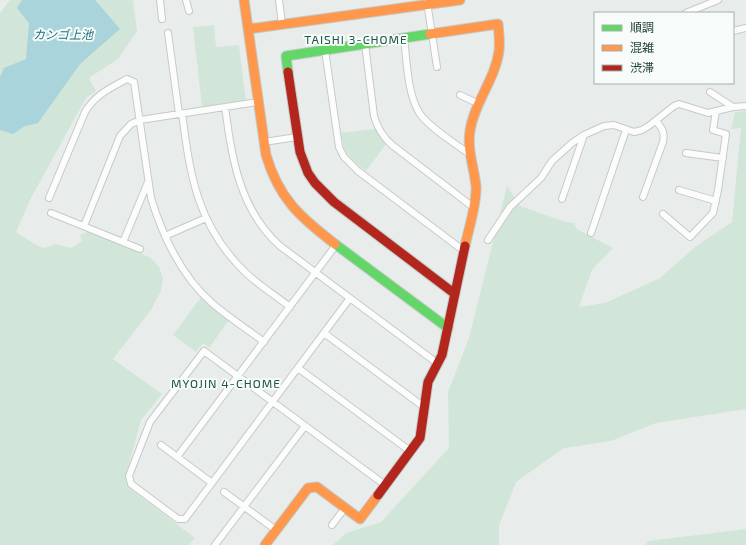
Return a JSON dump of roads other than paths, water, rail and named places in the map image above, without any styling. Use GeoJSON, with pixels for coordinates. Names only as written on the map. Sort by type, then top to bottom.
{"type":"FeatureCollection","features":[{"type":"Feature","properties":{"kind":"street"},"geometry":{"type":"LineString","coordinates":[[160,0],[162,19]]}},
{"type":"Feature","properties":{"kind":"street"},"geometry":{"type":"LineString","coordinates":[[186,0],[189,11]]}},
{"type":"Feature","properties":{"kind":"street"},"geometry":{"type":"LineString","coordinates":[[244,0],[266,155],[272,175],[286,200],[304,220],[448,328]]}},
{"type":"Feature","properties":{"kind":"street"},"geometry":{"type":"LineString","coordinates":[[279,0],[282,24]]}},
{"type":"Feature","properties":{"kind":"street"},"geometry":{"type":"LineString","coordinates":[[248,29],[427,2],[460,0]]}},
{"type":"Feature","properties":{"kind":"street"},"geometry":{"type":"LineString","coordinates":[[688,12],[718,0]]}},
{"type":"Feature","properties":{"kind":"street"},"geometry":{"type":"LineString","coordinates":[[427,2],[437,67]]}},
{"type":"Feature","properties":{"kind":"street"},"geometry":{"type":"LineString","coordinates":[[266,545],[308,488],[317,487],[360,519],[420,438],[428,382],[442,355],[448,328],[455,294],[473,206],[476,185],[469,145],[470,131],[478,104],[495,69],[498,59],[500,40],[498,24],[286,56],[300,156],[312,179],[323,193],[455,294]]}},
{"type":"Feature","properties":{"kind":"street"},"geometry":{"type":"LineString","coordinates":[[734,32],[746,28]]}},
{"type":"Feature","properties":{"kind":"street"},"geometry":{"type":"LineString","coordinates":[[168,33],[190,168],[195,190],[206,218],[236,263],[254,280],[290,307]]}},
{"type":"Feature","properties":{"kind":"street"},"geometry":{"type":"LineString","coordinates":[[404,38],[412,97],[420,114],[431,125],[471,155]]}},
{"type":"Feature","properties":{"kind":"street"},"geometry":{"type":"LineString","coordinates":[[365,44],[374,116],[383,135],[392,145],[473,206]]}},
{"type":"Feature","properties":{"kind":"street"},"geometry":{"type":"LineString","coordinates":[[325,50],[337,140],[344,158],[358,171],[464,250]]}},
{"type":"Feature","properties":{"kind":"street"},"geometry":{"type":"LineString","coordinates":[[49,198],[85,112],[97,97],[127,79],[134,82],[152,203],[165,236],[180,265],[205,296],[264,342]]}},
{"type":"Feature","properties":{"kind":"street"},"geometry":{"type":"LineString","coordinates":[[710,92],[733,108]]}},
{"type":"Feature","properties":{"kind":"street"},"geometry":{"type":"LineString","coordinates":[[460,95],[478,104]]}},
{"type":"Feature","properties":{"kind":"street"},"geometry":{"type":"LineString","coordinates":[[84,226],[120,136],[131,124],[140,120],[258,102]]}},
{"type":"Feature","properties":{"kind":"street"},"geometry":{"type":"LineString","coordinates":[[488,240],[510,208],[541,178],[552,161],[572,143],[584,136],[604,126],[614,125],[634,132],[642,130],[674,106],[679,104],[708,113],[746,106]]}},
{"type":"Feature","properties":{"kind":"street"},"geometry":{"type":"LineString","coordinates":[[225,107],[235,167],[241,188],[251,210],[274,240],[437,363]]}},
{"type":"Feature","properties":{"kind":"street"},"geometry":{"type":"LineString","coordinates":[[663,214],[690,237],[713,213],[726,134],[713,130],[716,111]]}},
{"type":"Feature","properties":{"kind":"street"},"geometry":{"type":"LineString","coordinates":[[643,197],[663,142],[664,135],[662,128],[656,120]]}},
{"type":"Feature","properties":{"kind":"street"},"geometry":{"type":"LineString","coordinates":[[591,233],[626,130]]}},
{"type":"Feature","properties":{"kind":"street"},"geometry":{"type":"LineString","coordinates":[[562,199],[584,136]]}},
{"type":"Feature","properties":{"kind":"street"},"geometry":{"type":"LineString","coordinates":[[264,142],[297,137]]}},
{"type":"Feature","properties":{"kind":"street"},"geometry":{"type":"LineString","coordinates":[[686,153],[723,158]]}},
{"type":"Feature","properties":{"kind":"street"},"geometry":{"type":"LineString","coordinates":[[123,242],[148,182]]}},
{"type":"Feature","properties":{"kind":"street"},"geometry":{"type":"LineString","coordinates":[[678,190],[716,201]]}},
{"type":"Feature","properties":{"kind":"street"},"geometry":{"type":"LineString","coordinates":[[51,213],[140,249]]}},
{"type":"Feature","properties":{"kind":"street"},"geometry":{"type":"LineString","coordinates":[[165,236],[206,218]]}},
{"type":"Feature","properties":{"kind":"street"},"geometry":{"type":"LineString","coordinates":[[177,457],[336,245]]}},
{"type":"Feature","properties":{"kind":"street"},"geometry":{"type":"LineString","coordinates":[[350,298],[272,402],[185,519],[178,519],[131,484],[129,476],[150,422],[200,354],[204,351],[272,402],[385,485]]}},
{"type":"Feature","properties":{"kind":"street"},"geometry":{"type":"LineString","coordinates":[[324,333],[424,407]]}},
{"type":"Feature","properties":{"kind":"street"},"geometry":{"type":"LineString","coordinates":[[298,368],[410,451]]}},
{"type":"Feature","properties":{"kind":"street"},"geometry":{"type":"LineString","coordinates":[[215,545],[305,426]]}},
{"type":"Feature","properties":{"kind":"street"},"geometry":{"type":"LineString","coordinates":[[161,445],[212,483]]}},
{"type":"Feature","properties":{"kind":"street"},"geometry":{"type":"LineString","coordinates":[[224,492],[276,530]]}},
{"type":"Feature","properties":{"kind":"street"},"geometry":{"type":"LineString","coordinates":[[332,526],[345,508]]}},
{"type":"Feature","properties":{"kind":"water","name":"カンゴ上池"},"geometry":{"type":"Polygon","coordinates":[[[22,0],[95,0],[120,29],[80,64],[38,123],[25,126],[13,134],[0,130],[0,77],[4,68],[26,59],[29,23],[17,8],[22,0]]]}},
{"type":"Feature","properties":{"kind":"district","name":"TAISHI 3-CHOME"},"geometry":{"type":"Point","coordinates":[356,39]}},
{"type":"Feature","properties":{"kind":"district","name":"MYOJIN 4-CHOME"},"geometry":{"type":"Point","coordinates":[226,383]}}]}
